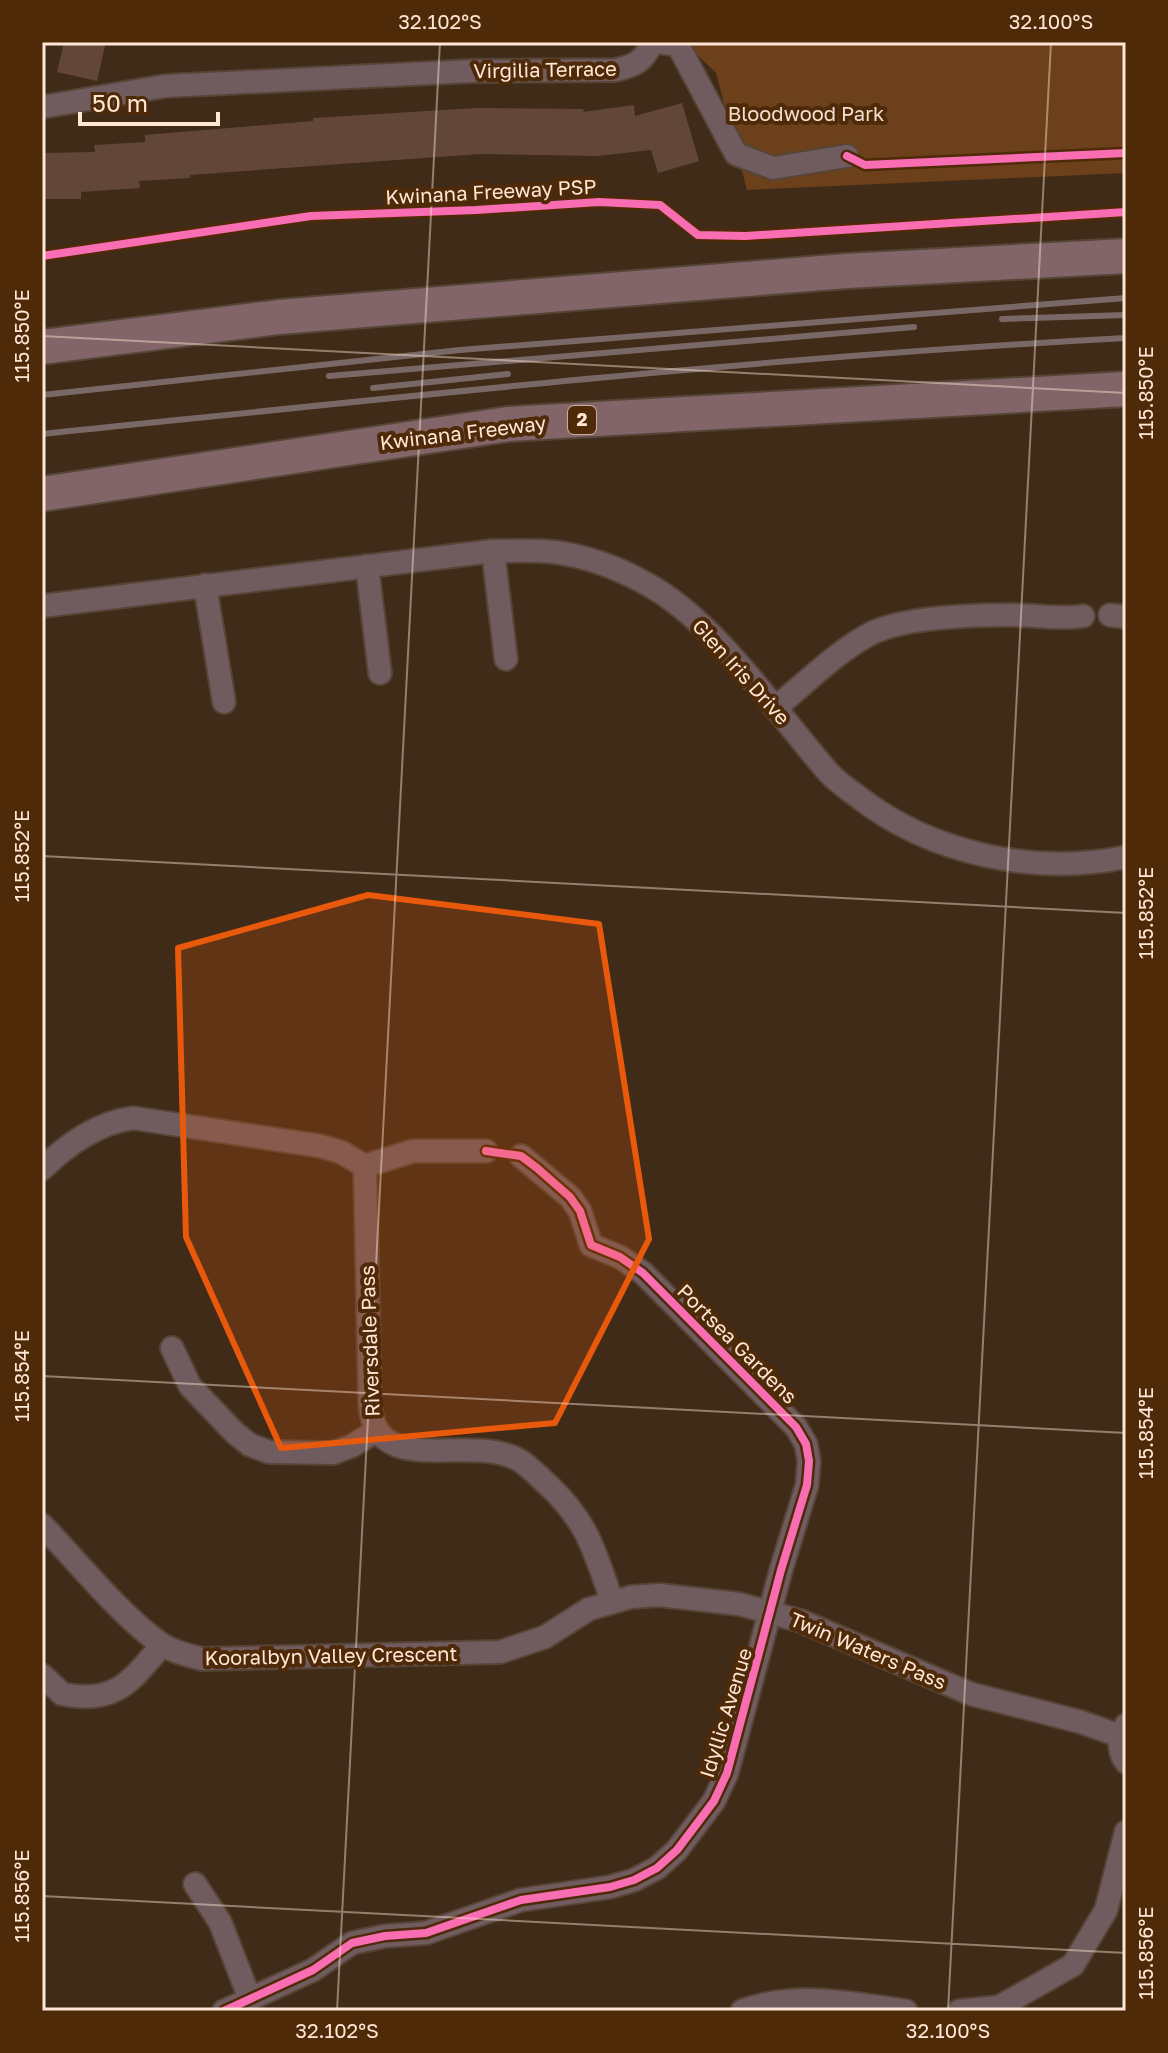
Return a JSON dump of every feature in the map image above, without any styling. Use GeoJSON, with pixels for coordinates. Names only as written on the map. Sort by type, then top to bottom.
{"type":"FeatureCollection","features":[{"type":"Feature","properties":{"kind":"highway"},"geometry":{"type":"LineString","coordinates":[[42,347],[295,316],[846,271],[1126,256]]}},
{"type":"Feature","properties":{"kind":"highway","name":"Kwinana Freeway"},"geometry":{"type":"LineString","coordinates":[[42,494],[508,424],[1126,389]]}},
{"type":"Feature","properties":{"kind":"street","name":"Virgilia Terrace"},"geometry":{"type":"LineString","coordinates":[[42,107],[165,86],[472,71],[615,70],[634,67],[655,42]]}},
{"type":"Feature","properties":{"kind":"street"},"geometry":{"type":"LineString","coordinates":[[655,42],[678,45],[736,154],[773,168],[847,156]]}},
{"type":"Feature","properties":{"kind":"street"},"geometry":{"type":"LineString","coordinates":[[493,551],[506,659]]}},
{"type":"Feature","properties":{"kind":"street","name":"Glen Iris Drive"},"geometry":{"type":"LineString","coordinates":[[42,606],[493,551],[554,552],[616,568],[649,584],[699,623],[832,776],[869,806],[917,833],[962,849],[1012,861],[1060,865],[1126,857]]}},
{"type":"Feature","properties":{"kind":"street"},"geometry":{"type":"LineString","coordinates":[[367,566],[380,673]]}},
{"type":"Feature","properties":{"kind":"street"},"geometry":{"type":"LineString","coordinates":[[205,585],[224,702]]}},
{"type":"Feature","properties":{"kind":"street"},"geometry":{"type":"LineString","coordinates":[[775,708],[858,642],[890,626],[1012,615],[1060,620],[1083,616]]}},
{"type":"Feature","properties":{"kind":"street"},"geometry":{"type":"LineString","coordinates":[[42,1169],[90,1132],[113,1121],[133,1118],[320,1146],[341,1152],[365,1166],[413,1151],[486,1151]]}},
{"type":"Feature","properties":{"kind":"street","name":"Portsea Gardens"},"geometry":{"type":"LineString","coordinates":[[521,1156],[570,1197],[580,1211],[591,1245],[620,1257],[643,1273],[796,1427],[806,1444],[809,1461],[807,1485],[772,1612]]}},
{"type":"Feature","properties":{"kind":"street","name":"Riversdale Pass"},"geometry":{"type":"LineString","coordinates":[[365,1166],[370,1404],[376,1431],[386,1442],[400,1449],[483,1450],[505,1454],[522,1462],[571,1507],[595,1551],[612,1601]]}},
{"type":"Feature","properties":{"kind":"street"},"geometry":{"type":"LineString","coordinates":[[172,1348],[190,1386],[250,1445],[269,1452],[333,1453],[352,1446],[376,1431]]}},
{"type":"Feature","properties":{"kind":"street","name":"Kooralbyn Valley Crescent"},"geometry":{"type":"LineString","coordinates":[[42,1525],[126,1613],[162,1645],[202,1659],[500,1652],[545,1637],[589,1609],[612,1601]]}},
{"type":"Feature","properties":{"kind":"street","name":"Twin Waters Pass"},"geometry":{"type":"LineString","coordinates":[[612,1601],[659,1595],[739,1604],[772,1612],[801,1621],[971,1694],[1123,1730]]}},
{"type":"Feature","properties":{"kind":"street","name":"Idyllic Avenue"},"geometry":{"type":"LineString","coordinates":[[224,2011],[313,1970],[352,1943],[385,1936],[426,1933],[521,1900],[610,1887],[634,1880],[657,1868],[677,1850],[721,1787],[772,1612]]}},
{"type":"Feature","properties":{"kind":"street"},"geometry":{"type":"LineString","coordinates":[[42,1675],[62,1694],[106,1694],[127,1685],[162,1645]]}},
{"type":"Feature","properties":{"kind":"street"},"geometry":{"type":"LineString","coordinates":[[1123,1730],[1119,1748],[1126,1762]]}},
{"type":"Feature","properties":{"kind":"street"},"geometry":{"type":"LineString","coordinates":[[959,2011],[999,2007],[1073,1965],[1106,1910],[1126,1832]]}},
{"type":"Feature","properties":{"kind":"street"},"geometry":{"type":"LineString","coordinates":[[195,1884],[220,1922],[250,1999]]}},
{"type":"Feature","properties":{"kind":"street"},"geometry":{"type":"LineString","coordinates":[[742,2011],[762,2004],[825,2000],[906,2011]]}},
{"type":"Feature","properties":{"kind":"highlighted area"},"geometry":{"type":"Polygon","coordinates":[[[368,895],[599,924],[649,1239],[555,1423],[281,1448],[186,1237],[178,948],[368,895]]]}},
{"type":"Feature","properties":{"kind":"green space","name":"Bloodwood Park"},"geometry":{"type":"Polygon","coordinates":[[[684,42],[1126,42],[1126,173],[747,190],[716,73],[684,42]]]}},
{"type":"Feature","properties":{"kind":"building"},"geometry":{"type":"Polygon","coordinates":[[[64,42],[106,42],[97,81],[57,72],[64,42]]]}},
{"type":"Feature","properties":{"kind":"building"},"geometry":{"type":"Polygon","coordinates":[[[682,103],[699,161],[658,173],[651,150],[597,156],[480,154],[190,175],[190,178],[139,181],[140,188],[81,192],[81,199],[42,199],[42,153],[95,152],[94,145],[145,142],[145,135],[313,121],[313,118],[476,108],[584,109],[583,112],[634,105],[635,116],[682,103]]]}},
{"type":"Feature","properties":{"kind":"railway"},"geometry":{"type":"LineString","coordinates":[[42,395],[460,350],[1126,298]]}},
{"type":"Feature","properties":{"kind":"railway"},"geometry":{"type":"LineString","coordinates":[[1002,319],[1126,315]]}},
{"type":"Feature","properties":{"kind":"railway"},"geometry":{"type":"LineString","coordinates":[[329,376],[914,327]]}},
{"type":"Feature","properties":{"kind":"railway"},"geometry":{"type":"LineString","coordinates":[[42,434],[719,367],[1126,338]]}},
{"type":"Feature","properties":{"kind":"railway"},"geometry":{"type":"LineString","coordinates":[[373,388],[508,374]]}},
{"type":"Feature","properties":{"kind":"cycle path"},"geometry":{"type":"LineString","coordinates":[[847,156],[865,165],[1126,153]]}},
{"type":"Feature","properties":{"kind":"cycle path","name":"Kwinana Freeway PSP"},"geometry":{"type":"LineString","coordinates":[[42,256],[311,216],[599,202],[660,205],[698,235],[746,236],[1126,212]]}},
{"type":"Feature","properties":{"kind":"cycle path"},"geometry":{"type":"LineString","coordinates":[[224,2011],[313,1970],[352,1943],[385,1936],[426,1933],[521,1900],[610,1887],[634,1880],[657,1868],[677,1850],[714,1801],[727,1773],[807,1485],[809,1461],[806,1444],[796,1427],[643,1273],[620,1257],[591,1245],[580,1211],[570,1197],[521,1156],[486,1151]]}}]}
